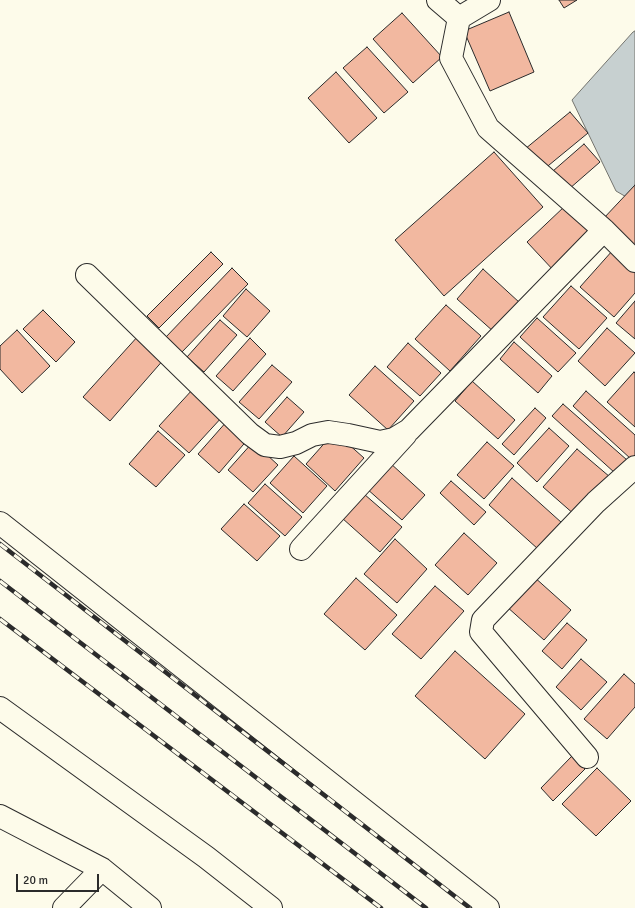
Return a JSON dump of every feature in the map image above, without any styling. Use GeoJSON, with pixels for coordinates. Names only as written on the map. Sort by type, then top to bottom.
{"type":"FeatureCollection","features":[{"type":"Feature","properties":{"kind":"street"},"geometry":{"type":"LineString","coordinates":[[438,0],[459,18]]}},
{"type":"Feature","properties":{"kind":"street"},"geometry":{"type":"LineString","coordinates":[[490,0],[459,18],[451,58],[488,128],[604,230],[635,261]]}},
{"type":"Feature","properties":{"kind":"street"},"geometry":{"type":"LineString","coordinates":[[301,549],[409,430],[604,230]]}},
{"type":"Feature","properties":{"kind":"street"},"geometry":{"type":"LineString","coordinates":[[87,275],[250,434],[264,444],[280,448],[296,443],[312,435],[328,432],[380,442],[394,439],[409,430]]}},
{"type":"Feature","properties":{"kind":"street"},"geometry":{"type":"LineString","coordinates":[[587,756],[481,632],[483,620],[596,502],[635,467]]}},
{"type":"Feature","properties":{"kind":"street"},"geometry":{"type":"LineString","coordinates":[[0,523],[488,908]]}},
{"type":"Feature","properties":{"kind":"street"},"geometry":{"type":"LineString","coordinates":[[0,708],[206,857],[271,908]]}},
{"type":"Feature","properties":{"kind":"street"},"geometry":{"type":"LineString","coordinates":[[0,816],[102,869],[150,908]]}},
{"type":"Feature","properties":{"kind":"street"},"geometry":{"type":"LineString","coordinates":[[64,908],[102,869]]}},
{"type":"Feature","properties":{"kind":"shaded area"},"geometry":{"type":"Polygon","coordinates":[[[635,31],[635,202],[616,191],[572,100],[635,31]]]}},
{"type":"Feature","properties":{"kind":"building"},"geometry":{"type":"Polygon","coordinates":[[[559,0],[577,0],[564,8],[559,0]]]}},
{"type":"Feature","properties":{"kind":"building"},"geometry":{"type":"Polygon","coordinates":[[[509,12],[534,72],[490,91],[464,31],[509,12]]]}},
{"type":"Feature","properties":{"kind":"building"},"geometry":{"type":"Polygon","coordinates":[[[402,13],[442,57],[413,83],[373,39],[402,13]]]}},
{"type":"Feature","properties":{"kind":"building"},"geometry":{"type":"Polygon","coordinates":[[[367,47],[408,92],[384,113],[343,68],[367,47]]]}},
{"type":"Feature","properties":{"kind":"building"},"geometry":{"type":"Polygon","coordinates":[[[336,72],[377,118],[349,143],[308,98],[336,72]]]}},
{"type":"Feature","properties":{"kind":"building"},"geometry":{"type":"Polygon","coordinates":[[[570,112],[588,133],[543,170],[525,149],[570,112]]]}},
{"type":"Feature","properties":{"kind":"building"},"geometry":{"type":"Polygon","coordinates":[[[584,144],[600,162],[569,189],[553,171],[584,144]]]}},
{"type":"Feature","properties":{"kind":"building"},"geometry":{"type":"Polygon","coordinates":[[[494,152],[543,207],[444,296],[395,240],[494,152]]]}},
{"type":"Feature","properties":{"kind":"building"},"geometry":{"type":"Polygon","coordinates":[[[635,185],[635,249],[603,219],[635,185]]]}},
{"type":"Feature","properties":{"kind":"building"},"geometry":{"type":"Polygon","coordinates":[[[565,206],[593,235],[555,272],[527,242],[565,206]]]}},
{"type":"Feature","properties":{"kind":"building"},"geometry":{"type":"Polygon","coordinates":[[[613,250],[635,270],[635,293],[614,317],[580,287],[613,250]]]}},
{"type":"Feature","properties":{"kind":"building"},"geometry":{"type":"Polygon","coordinates":[[[211,252],[223,264],[159,328],[147,316],[211,252]]]}},
{"type":"Feature","properties":{"kind":"building"},"geometry":{"type":"Polygon","coordinates":[[[232,268],[248,284],[181,353],[165,338],[232,268]]]}},
{"type":"Feature","properties":{"kind":"building"},"geometry":{"type":"Polygon","coordinates":[[[483,269],[520,303],[494,332],[457,299],[483,269]]]}},
{"type":"Feature","properties":{"kind":"building"},"geometry":{"type":"Polygon","coordinates":[[[571,286],[607,318],[579,349],[543,317],[571,286]]]}},
{"type":"Feature","properties":{"kind":"building"},"geometry":{"type":"Polygon","coordinates":[[[246,289],[270,311],[247,337],[223,316],[246,289]]]}},
{"type":"Feature","properties":{"kind":"building"},"geometry":{"type":"Polygon","coordinates":[[[635,301],[635,339],[616,323],[635,301]]]}},
{"type":"Feature","properties":{"kind":"building"},"geometry":{"type":"Polygon","coordinates":[[[446,305],[481,336],[450,371],[415,339],[446,305]]]}},
{"type":"Feature","properties":{"kind":"building"},"geometry":{"type":"Polygon","coordinates":[[[43,310],[75,342],[56,362],[23,329],[43,310]]]}},
{"type":"Feature","properties":{"kind":"building"},"geometry":{"type":"Polygon","coordinates":[[[537,318],[576,353],[558,372],[520,337],[537,318]]]}},
{"type":"Feature","properties":{"kind":"building"},"geometry":{"type":"Polygon","coordinates":[[[220,320],[237,335],[204,372],[187,357],[220,320]]]}},
{"type":"Feature","properties":{"kind":"building"},"geometry":{"type":"Polygon","coordinates":[[[607,328],[635,353],[605,386],[578,361],[607,328]]]}},
{"type":"Feature","properties":{"kind":"building"},"geometry":{"type":"Polygon","coordinates":[[[17,330],[50,366],[22,393],[0,369],[0,346],[17,330]]]}},
{"type":"Feature","properties":{"kind":"building"},"geometry":{"type":"Polygon","coordinates":[[[139,335],[165,358],[110,421],[83,397],[139,335]]]}},
{"type":"Feature","properties":{"kind":"building"},"geometry":{"type":"Polygon","coordinates":[[[250,338],[266,354],[233,391],[216,376],[250,338]]]}},
{"type":"Feature","properties":{"kind":"building"},"geometry":{"type":"Polygon","coordinates":[[[514,342],[552,376],[538,393],[500,359],[514,342]]]}},
{"type":"Feature","properties":{"kind":"building"},"geometry":{"type":"Polygon","coordinates":[[[408,343],[441,373],[420,396],[387,367],[408,343]]]}},
{"type":"Feature","properties":{"kind":"building"},"geometry":{"type":"Polygon","coordinates":[[[272,365],[292,382],[259,419],[239,402],[272,365]]]}},
{"type":"Feature","properties":{"kind":"building"},"geometry":{"type":"Polygon","coordinates":[[[375,366],[414,401],[388,430],[349,395],[375,366]]]}},
{"type":"Feature","properties":{"kind":"building"},"geometry":{"type":"Polygon","coordinates":[[[634,372],[635,373],[635,427],[607,402],[634,372]]]}},
{"type":"Feature","properties":{"kind":"building"},"geometry":{"type":"Polygon","coordinates":[[[472,381],[515,420],[498,439],[455,401],[472,381]]]}},
{"type":"Feature","properties":{"kind":"building"},"geometry":{"type":"Polygon","coordinates":[[[193,389],[223,416],[189,453],[159,426],[193,389]]]}},
{"type":"Feature","properties":{"kind":"building"},"geometry":{"type":"Polygon","coordinates":[[[586,391],[635,435],[635,455],[631,459],[573,406],[586,391]]]}},
{"type":"Feature","properties":{"kind":"building"},"geometry":{"type":"Polygon","coordinates":[[[287,397],[304,412],[282,437],[265,422],[287,397]]]}},
{"type":"Feature","properties":{"kind":"building"},"geometry":{"type":"Polygon","coordinates":[[[563,404],[627,460],[615,473],[552,416],[563,404]]]}},
{"type":"Feature","properties":{"kind":"building"},"geometry":{"type":"Polygon","coordinates":[[[535,408],[546,418],[514,455],[502,444],[535,408]]]}},
{"type":"Feature","properties":{"kind":"building"},"geometry":{"type":"Polygon","coordinates":[[[228,420],[249,438],[219,473],[198,454],[228,420]]]}},
{"type":"Feature","properties":{"kind":"building"},"geometry":{"type":"Polygon","coordinates":[[[549,428],[569,446],[537,482],[517,463],[549,428]]]}},
{"type":"Feature","properties":{"kind":"building"},"geometry":{"type":"Polygon","coordinates":[[[158,431],[185,455],[156,487],[129,464],[158,431]]]}},
{"type":"Feature","properties":{"kind":"building"},"geometry":{"type":"Polygon","coordinates":[[[337,434],[364,458],[335,491],[306,464],[330,437],[337,434]]]}},
{"type":"Feature","properties":{"kind":"building"},"geometry":{"type":"Polygon","coordinates":[[[253,442],[278,465],[253,492],[228,470],[253,442]]]}},
{"type":"Feature","properties":{"kind":"building"},"geometry":{"type":"Polygon","coordinates":[[[487,442],[514,466],[484,499],[457,475],[487,442]]]}},
{"type":"Feature","properties":{"kind":"building"},"geometry":{"type":"Polygon","coordinates":[[[577,449],[610,477],[575,515],[543,487],[577,449]]]}},
{"type":"Feature","properties":{"kind":"building"},"geometry":{"type":"Polygon","coordinates":[[[294,456],[327,486],[303,513],[270,483],[294,456]]]}},
{"type":"Feature","properties":{"kind":"building"},"geometry":{"type":"Polygon","coordinates":[[[389,462],[425,495],[402,520],[366,488],[389,462]]]}},
{"type":"Feature","properties":{"kind":"building"},"geometry":{"type":"Polygon","coordinates":[[[512,478],[562,523],[538,549],[489,505],[512,478]]]}},
{"type":"Feature","properties":{"kind":"building"},"geometry":{"type":"Polygon","coordinates":[[[451,481],[486,512],[474,525],[440,493],[451,481]]]}},
{"type":"Feature","properties":{"kind":"building"},"geometry":{"type":"Polygon","coordinates":[[[265,484],[302,517],[285,536],[248,503],[265,484]]]}},
{"type":"Feature","properties":{"kind":"building"},"geometry":{"type":"Polygon","coordinates":[[[364,494],[402,527],[380,552],[342,518],[364,494]]]}},
{"type":"Feature","properties":{"kind":"building"},"geometry":{"type":"Polygon","coordinates":[[[244,504],[280,536],[257,561],[221,529],[244,504]]]}},
{"type":"Feature","properties":{"kind":"building"},"geometry":{"type":"Polygon","coordinates":[[[464,533],[497,563],[468,595],[435,565],[464,533]]]}},
{"type":"Feature","properties":{"kind":"building"},"geometry":{"type":"Polygon","coordinates":[[[395,539],[427,569],[397,603],[364,574],[395,539]]]}},
{"type":"Feature","properties":{"kind":"building"},"geometry":{"type":"Polygon","coordinates":[[[533,576],[571,610],[544,640],[506,606],[533,576]]]}},
{"type":"Feature","properties":{"kind":"building"},"geometry":{"type":"Polygon","coordinates":[[[356,578],[397,615],[365,650],[324,614],[356,578]]]}},
{"type":"Feature","properties":{"kind":"building"},"geometry":{"type":"Polygon","coordinates":[[[435,586],[464,611],[421,659],[392,634],[435,586]]]}},
{"type":"Feature","properties":{"kind":"building"},"geometry":{"type":"Polygon","coordinates":[[[567,623],[587,640],[562,669],[542,651],[567,623]]]}},
{"type":"Feature","properties":{"kind":"building"},"geometry":{"type":"Polygon","coordinates":[[[455,651],[525,714],[485,759],[415,696],[455,651]]]}},
{"type":"Feature","properties":{"kind":"building"},"geometry":{"type":"Polygon","coordinates":[[[581,659],[607,682],[581,710],[556,687],[581,659]]]}},
{"type":"Feature","properties":{"kind":"building"},"geometry":{"type":"Polygon","coordinates":[[[624,674],[635,684],[635,707],[607,739],[584,719],[624,674]]]}},
{"type":"Feature","properties":{"kind":"building"},"geometry":{"type":"Polygon","coordinates":[[[572,756],[585,769],[553,801],[541,788],[572,756]]]}},
{"type":"Feature","properties":{"kind":"building"},"geometry":{"type":"Polygon","coordinates":[[[597,768],[631,801],[596,836],[562,804],[597,768]]]}},
{"type":"Feature","properties":{"kind":"railway"},"geometry":{"type":"LineString","coordinates":[[0,544],[470,908]]}},
{"type":"Feature","properties":{"kind":"railway"},"geometry":{"type":"LineString","coordinates":[[0,581],[426,908]]}},
{"type":"Feature","properties":{"kind":"railway"},"geometry":{"type":"LineString","coordinates":[[0,619],[381,908]]}}]}
